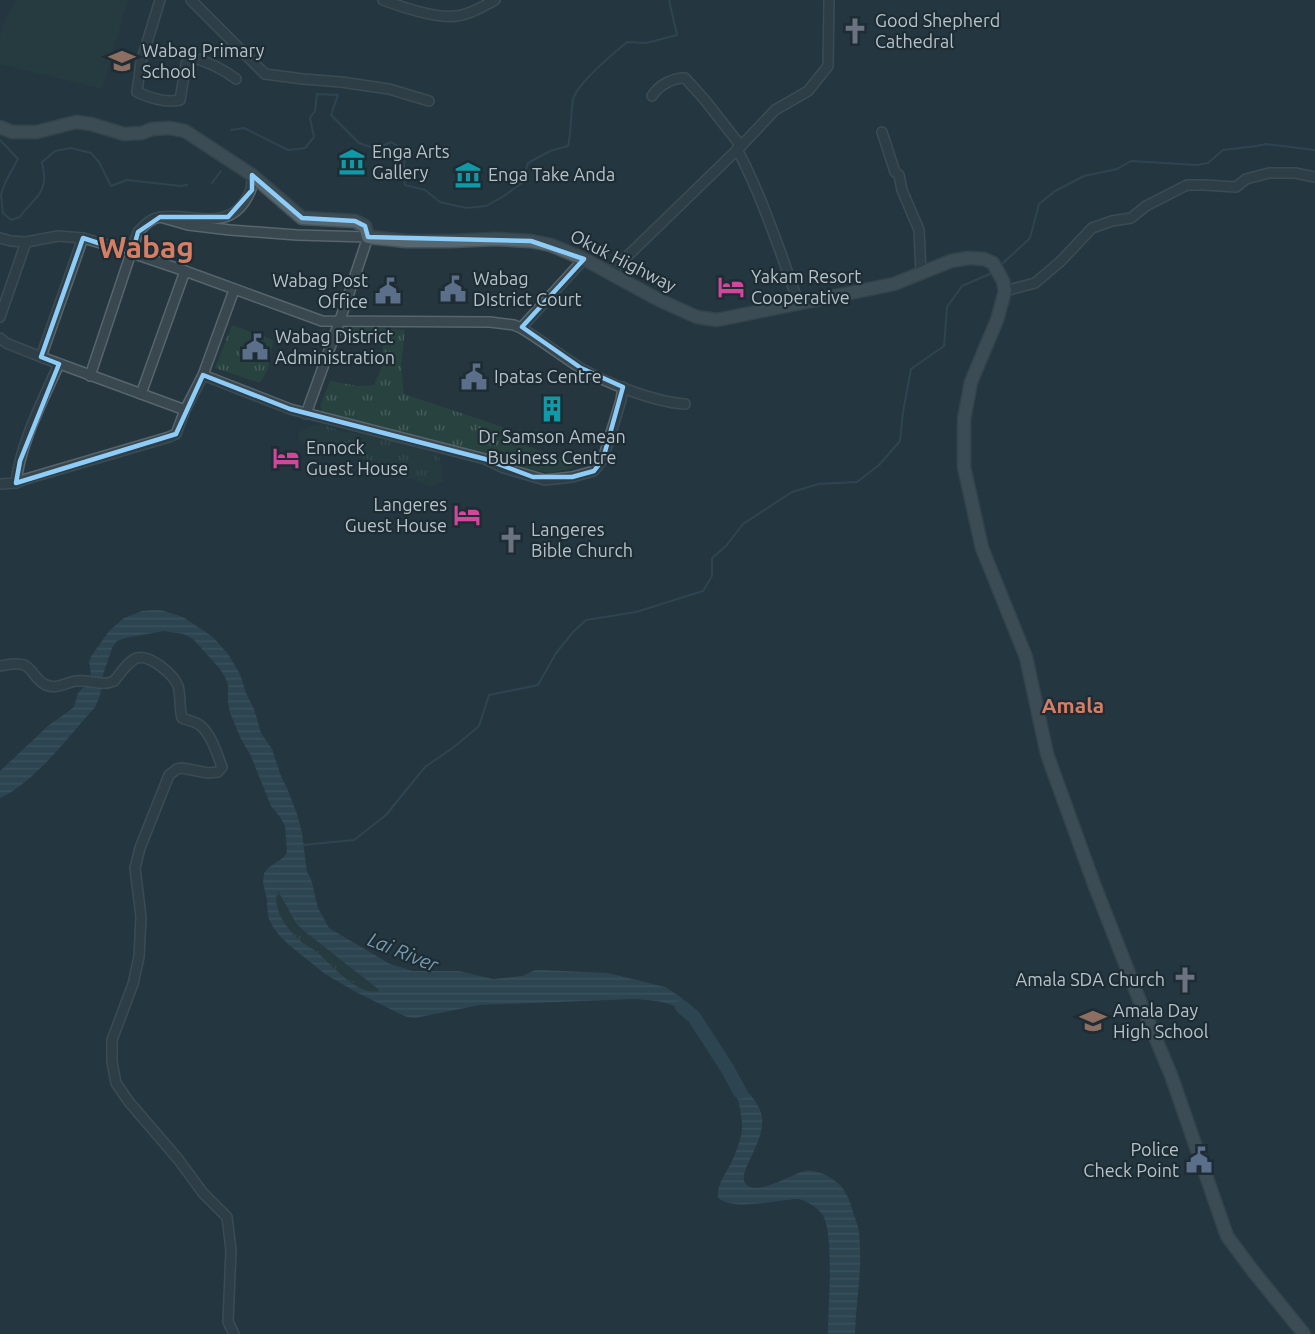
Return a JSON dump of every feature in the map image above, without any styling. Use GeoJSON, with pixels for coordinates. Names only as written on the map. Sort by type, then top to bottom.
{"type":"FeatureCollection","features":[{"type":"Feature","properties":{"kind":"main road"},"geometry":{"type":"LineString","coordinates":[[0,127],[12,132],[37,132],[76,122],[124,134],[142,133],[161,128],[185,131],[252,175],[302,218],[355,221],[365,226],[368,237]]}},
{"type":"Feature","properties":{"kind":"main road","name":"Okuk Highway"},"geometry":{"type":"LineString","coordinates":[[368,237],[406,241],[495,239],[531,241],[551,245],[611,272],[659,300],[697,318],[717,320],[894,284],[951,261],[968,258],[984,259],[993,263],[1004,286]]}},
{"type":"Feature","properties":{"kind":"main road"},"geometry":{"type":"LineString","coordinates":[[1004,286],[998,320],[971,382],[964,419],[964,467],[982,548],[1026,657],[1047,754],[1094,884],[1171,1075],[1227,1236],[1304,1334]]}},
{"type":"Feature","properties":{"kind":"street"},"geometry":{"type":"LineString","coordinates":[[160,0],[141,62],[137,92],[151,98],[171,102],[180,100],[186,64],[191,57],[225,71],[236,80]]}},
{"type":"Feature","properties":{"kind":"street"},"geometry":{"type":"LineString","coordinates":[[191,0],[265,75],[389,89],[429,101]]}},
{"type":"Feature","properties":{"kind":"street"},"geometry":{"type":"LineString","coordinates":[[383,0],[422,12],[458,16],[495,0]]}},
{"type":"Feature","properties":{"kind":"street"},"geometry":{"type":"LineString","coordinates":[[611,272],[775,110],[808,91],[828,66],[829,0]]}},
{"type":"Feature","properties":{"kind":"street"},"geometry":{"type":"LineString","coordinates":[[652,96],[656,89],[675,78],[685,78],[704,99],[739,148],[798,304]]}},
{"type":"Feature","properties":{"kind":"street"},"geometry":{"type":"LineString","coordinates":[[882,132],[895,172],[899,175],[902,190],[919,230],[921,272]]}},
{"type":"Feature","properties":{"kind":"street"},"geometry":{"type":"LineString","coordinates":[[1004,286],[1035,283],[1061,261],[1092,228],[1112,221],[1131,218],[1146,206],[1187,185],[1236,186],[1246,178],[1269,173],[1295,173],[1315,177]]}},
{"type":"Feature","properties":{"kind":"street"},"geometry":{"type":"LineString","coordinates":[[90,376],[138,232],[147,222],[160,217],[209,220],[228,217],[241,207],[252,190],[252,175]]}},
{"type":"Feature","properties":{"kind":"street"},"geometry":{"type":"LineString","coordinates":[[160,217],[188,225],[230,230],[368,237],[306,414]]}},
{"type":"Feature","properties":{"kind":"street"},"geometry":{"type":"LineString","coordinates":[[0,238],[26,242],[58,236],[83,238],[185,271],[322,321],[490,322],[514,325],[521,327],[581,368],[623,387],[669,403],[685,404]]}},
{"type":"Feature","properties":{"kind":"street"},"geometry":{"type":"LineString","coordinates":[[41,357],[83,238]]}},
{"type":"Feature","properties":{"kind":"street"},"geometry":{"type":"LineString","coordinates":[[0,317],[26,242]]}},
{"type":"Feature","properties":{"kind":"street"},"geometry":{"type":"LineString","coordinates":[[521,327],[584,259]]}},
{"type":"Feature","properties":{"kind":"street"},"geometry":{"type":"LineString","coordinates":[[141,394],[185,271]]}},
{"type":"Feature","properties":{"kind":"street"},"geometry":{"type":"LineString","coordinates":[[0,484],[16,483],[176,434],[185,410],[203,375],[234,290]]}},
{"type":"Feature","properties":{"kind":"street"},"geometry":{"type":"LineString","coordinates":[[0,338],[6,344],[185,410]]}},
{"type":"Feature","properties":{"kind":"street"},"geometry":{"type":"LineString","coordinates":[[16,483],[20,460],[29,434],[59,364]]}},
{"type":"Feature","properties":{"kind":"street"},"geometry":{"type":"LineString","coordinates":[[203,375],[306,414],[485,459],[504,468],[545,480],[572,477],[594,471],[603,459],[623,387]]}},
{"type":"Feature","properties":{"kind":"street"},"geometry":{"type":"LineString","coordinates":[[0,666],[16,664],[26,666],[40,681],[50,686],[82,681],[104,684],[114,681],[137,658],[147,658],[173,678],[178,688],[182,718],[201,726],[215,748],[222,767],[218,772],[208,773],[182,768],[169,775],[140,848],[135,868],[141,917],[139,957],[133,984],[112,1040],[112,1062],[116,1083],[129,1102],[203,1193],[227,1217],[231,1250],[228,1322],[234,1334]]}},
{"type":"Feature","properties":{"kind":"highlighted area"},"geometry":{"type":"Polygon","coordinates":[[[252,175],[302,218],[355,221],[365,226],[368,237],[531,241],[584,259],[522,327],[581,368],[623,387],[603,459],[594,471],[572,477],[533,477],[485,459],[290,409],[203,375],[176,434],[16,483],[20,461],[59,364],[41,357],[83,238],[132,254],[138,232],[160,217],[228,217],[252,190],[252,175]]]}},
{"type":"Feature","properties":{"kind":"green space"},"geometry":{"type":"Polygon","coordinates":[[[16,0],[128,0],[102,89],[0,64],[0,36],[10,9],[16,0]]]}},
{"type":"Feature","properties":{"kind":"green space"},"geometry":{"type":"Polygon","coordinates":[[[232,325],[273,340],[268,369],[260,383],[215,368],[232,325]]]}},
{"type":"Feature","properties":{"kind":"green space"},"geometry":{"type":"Polygon","coordinates":[[[352,326],[405,330],[401,366],[404,394],[503,427],[515,441],[576,465],[550,473],[510,465],[474,452],[323,413],[320,406],[330,381],[358,386],[374,385],[381,369],[384,335],[349,331],[352,326]]]}},
{"type":"Feature","properties":{"kind":"green space"},"geometry":{"type":"Polygon","coordinates":[[[322,424],[343,432],[375,435],[438,454],[444,481],[431,486],[371,461],[300,442],[299,432],[322,424]]]}},
{"type":"Feature","properties":{"kind":"green space"},"geometry":{"type":"Polygon","coordinates":[[[278,891],[296,923],[304,931],[380,991],[364,989],[355,984],[299,940],[279,911],[278,891]]]}},
{"type":"Feature","properties":{"kind":"water"},"geometry":{"type":"Polygon","coordinates":[[[161,610],[183,617],[213,637],[228,654],[240,674],[261,733],[272,749],[297,814],[307,872],[318,908],[329,928],[390,964],[413,971],[459,971],[493,979],[522,976],[535,970],[608,973],[665,987],[682,998],[694,1017],[666,1003],[634,999],[480,1005],[415,1018],[398,1013],[325,974],[279,935],[268,917],[263,883],[264,873],[287,852],[285,826],[271,806],[230,713],[228,685],[225,677],[193,639],[183,634],[164,631],[117,641],[113,646],[102,678],[100,696],[95,707],[38,770],[13,791],[0,798],[0,771],[49,725],[74,707],[78,693],[90,679],[89,661],[109,631],[124,618],[142,611],[161,610]],[[278,891],[276,897],[278,911],[285,924],[299,940],[318,953],[354,985],[371,991],[379,991],[304,931],[296,923],[278,891]]]}},
{"type":"Feature","properties":{"kind":"water"},"geometry":{"type":"Polygon","coordinates":[[[731,1075],[755,1100],[762,1120],[758,1142],[744,1177],[745,1183],[757,1188],[805,1171],[813,1171],[835,1181],[842,1187],[849,1199],[858,1228],[860,1247],[855,1334],[828,1334],[830,1253],[826,1224],[820,1211],[799,1199],[735,1204],[718,1198],[719,1188],[731,1164],[742,1128],[731,1075]]]}},
{"type":"Feature","properties":{"kind":"waterway"},"geometry":{"type":"LineString","coordinates":[[231,130],[244,128],[288,150],[305,148],[314,137],[310,118],[315,111],[317,94],[338,95],[331,115],[359,143],[376,149],[391,142],[398,146],[405,158],[403,171],[405,185],[425,190],[440,202],[466,208],[486,206],[522,183],[528,163],[550,151],[568,146],[575,94],[614,53],[627,42],[646,43],[677,35],[669,0]]}},
{"type":"Feature","properties":{"kind":"waterway"},"geometry":{"type":"LineString","coordinates":[[0,140],[18,159],[1,194],[3,213],[11,220],[20,217],[37,197],[43,187],[42,162],[55,151],[71,148],[91,153],[99,162],[111,186],[127,180],[187,185]]}},
{"type":"Feature","properties":{"kind":"waterway"},"geometry":{"type":"LineString","coordinates":[[1001,265],[1030,238],[1039,204],[1055,191],[1084,176],[1117,169],[1131,161],[1197,165],[1208,163],[1223,150],[1266,144],[1315,150]]}},
{"type":"Feature","properties":{"kind":"waterway"},"geometry":{"type":"LineString","coordinates":[[212,183],[221,171]]}},
{"type":"Feature","properties":{"kind":"waterway"},"geometry":{"type":"LineString","coordinates":[[303,845],[354,840],[386,815],[425,767],[479,726],[489,695],[538,685],[556,653],[586,620],[636,612],[703,591],[712,576],[712,558],[726,546],[743,524],[792,492],[819,484],[857,482],[879,465],[900,441],[911,369],[944,346],[947,307],[962,286],[992,273]]}},
{"type":"Feature","properties":{"kind":"waterway","name":"Lai River"},"geometry":{"type":"LineString","coordinates":[[682,1007],[694,1017],[740,1092]]}},
{"type":"Feature","properties":{"kind":"place","name":"Good Shepherd Cathedral"},"geometry":{"type":"Point","coordinates":[855,31]}},
{"type":"Feature","properties":{"kind":"place","name":"Wabag Primary School"},"geometry":{"type":"Point","coordinates":[122,61]}},
{"type":"Feature","properties":{"kind":"place","name":"Enga Arts Gallery"},"geometry":{"type":"Point","coordinates":[352,162]}},
{"type":"Feature","properties":{"kind":"place","name":"Enga Take Anda"},"geometry":{"type":"Point","coordinates":[468,175]}},
{"type":"Feature","properties":{"kind":"place","name":"Yakam Resort Cooperative"},"geometry":{"type":"Point","coordinates":[731,287]}},
{"type":"Feature","properties":{"kind":"place","name":"Wabag DIstrict Court"},"geometry":{"type":"Point","coordinates":[453,289]}},
{"type":"Feature","properties":{"kind":"place","name":"Wabag Post Office"},"geometry":{"type":"Point","coordinates":[388,291]}},
{"type":"Feature","properties":{"kind":"place","name":"Wabag District Administration"},"geometry":{"type":"Point","coordinates":[255,347]}},
{"type":"Feature","properties":{"kind":"place","name":"Ipatas Centre"},"geometry":{"type":"Point","coordinates":[474,377]}},
{"type":"Feature","properties":{"kind":"place","name":"Dr Samson Amean Business Centre"},"geometry":{"type":"Point","coordinates":[552,409]}},
{"type":"Feature","properties":{"kind":"place","name":"Ennock Guest House"},"geometry":{"type":"Point","coordinates":[286,458]}},
{"type":"Feature","properties":{"kind":"place","name":"Langeres Guest House"},"geometry":{"type":"Point","coordinates":[467,515]}},
{"type":"Feature","properties":{"kind":"place","name":"Langeres Bible Church"},"geometry":{"type":"Point","coordinates":[511,540]}},
{"type":"Feature","properties":{"kind":"place","name":"Amala SDA Church"},"geometry":{"type":"Point","coordinates":[1185,980]}},
{"type":"Feature","properties":{"kind":"place","name":"Amala Day High School"},"geometry":{"type":"Point","coordinates":[1093,1021]}},
{"type":"Feature","properties":{"kind":"place","name":"Police Check Point"},"geometry":{"type":"Point","coordinates":[1199,1160]}},
{"type":"Feature","properties":{"kind":"district","name":"Wabag"},"geometry":{"type":"Point","coordinates":[146,248]}},
{"type":"Feature","properties":{"kind":"district","name":"Amala"},"geometry":{"type":"Point","coordinates":[1073,706]}}]}
